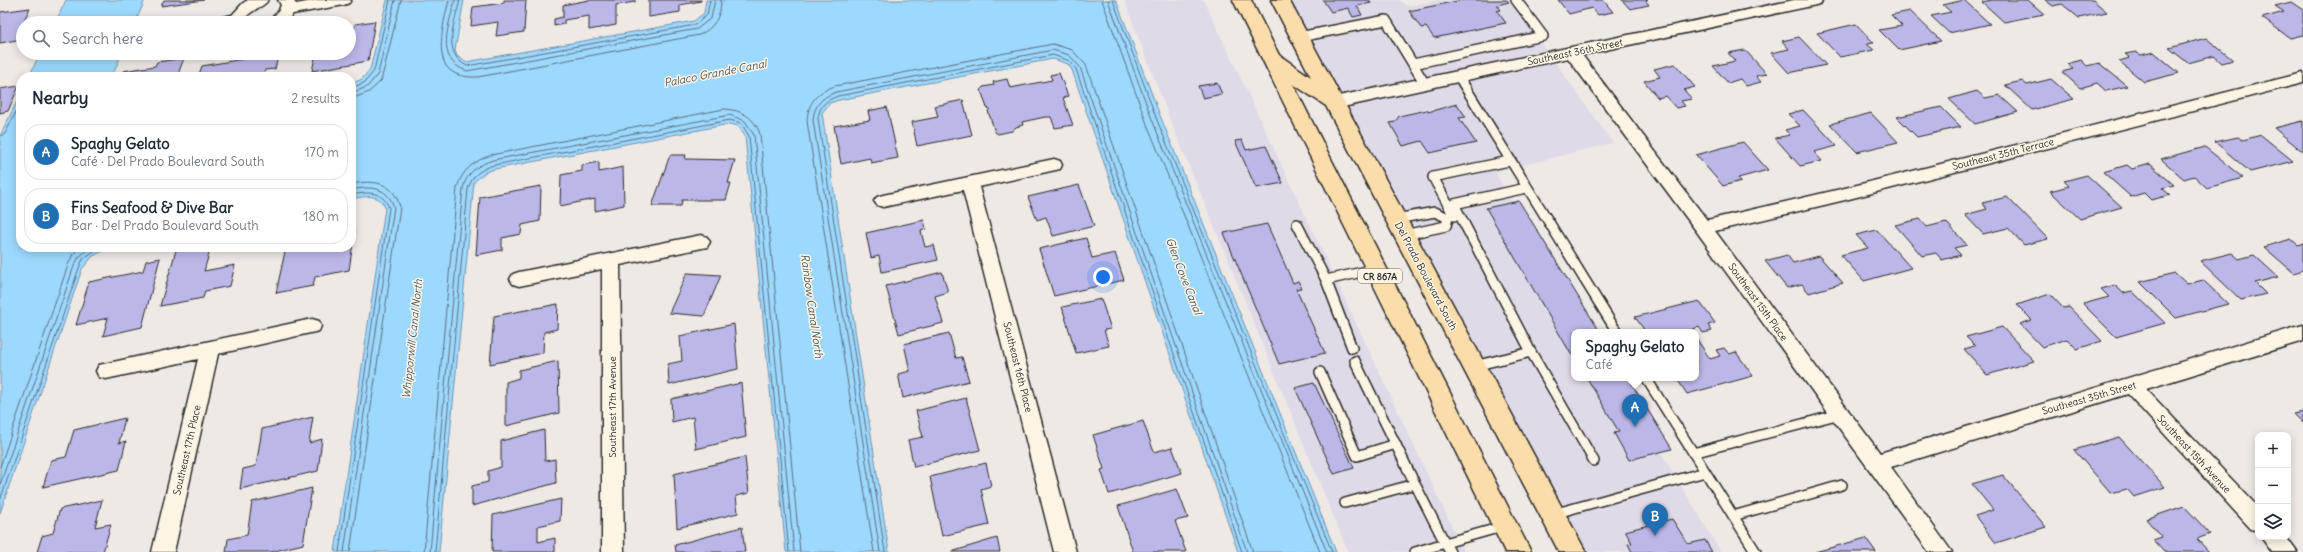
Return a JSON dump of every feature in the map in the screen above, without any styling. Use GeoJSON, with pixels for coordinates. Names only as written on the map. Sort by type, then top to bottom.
{"type":"FeatureCollection","features":[{"type":"Feature","properties":{"kind":"main road","name":"CR 867A"},"geometry":{"type":"LineString","coordinates":[[1242,0],[1518,552]]}},
{"type":"Feature","properties":{"kind":"main road","name":"Del Prado Boulevard South"},"geometry":{"type":"LineString","coordinates":[[1280,0],[1573,552]]}},
{"type":"Feature","properties":{"kind":"main road"},"geometry":{"type":"LineString","coordinates":[[1270,58],[1334,103]]}},
{"type":"Feature","properties":{"kind":"street"},"geometry":{"type":"LineString","coordinates":[[240,16],[248,6],[261,0]]}},
{"type":"Feature","properties":{"kind":"street"},"geometry":{"type":"LineString","coordinates":[[282,16],[286,5],[344,0]]}},
{"type":"Feature","properties":{"kind":"street","name":"Southeast 36th Street"},"geometry":{"type":"LineString","coordinates":[[1334,103],[1816,0]]}},
{"type":"Feature","properties":{"kind":"street","name":"Southeast 15th Place"},"geometry":{"type":"LineString","coordinates":[[1572,53],[1703,228],[1940,552]]}},
{"type":"Feature","properties":{"kind":"street","name":"Southeast 35th Terrace"},"geometry":{"type":"LineString","coordinates":[[1703,228],[1845,194],[2303,78]]}},
{"type":"Feature","properties":{"kind":"street"},"geometry":{"type":"LineString","coordinates":[[882,202],[969,182],[1054,165]]}},
{"type":"Feature","properties":{"kind":"street","name":"Southeast 16th Place"},"geometry":{"type":"LineString","coordinates":[[969,182],[996,281],[1065,552]]}},
{"type":"Feature","properties":{"kind":"street"},"geometry":{"type":"LineString","coordinates":[[519,279],[611,262],[701,242]]}},
{"type":"Feature","properties":{"kind":"street","name":"Southeast 17th Avenue"},"geometry":{"type":"LineString","coordinates":[[611,262],[613,552]]}},
{"type":"Feature","properties":{"kind":"street"},"geometry":{"type":"LineString","coordinates":[[106,371],[312,326]]}},
{"type":"Feature","properties":{"kind":"street","name":"Southeast 35th Street"},"geometry":{"type":"LineString","coordinates":[[1875,463],[2303,333]]}},
{"type":"Feature","properties":{"kind":"street","name":"Southeast 17th Place"},"geometry":{"type":"LineString","coordinates":[[163,552],[210,348]]}},
{"type":"Feature","properties":{"kind":"street","name":"Southeast 15th Avenue"},"geometry":{"type":"LineString","coordinates":[[2131,386],[2255,519]]}},
{"type":"Feature","properties":{"kind":"street"},"geometry":{"type":"LineString","coordinates":[[2275,540],[2286,552]]}},
{"type":"Feature","properties":{"kind":"lane"},"geometry":{"type":"LineString","coordinates":[[1413,64],[1543,36],[1516,0]]}},
{"type":"Feature","properties":{"kind":"lane"},"geometry":{"type":"LineString","coordinates":[[1299,37],[1386,20],[1425,84]]}},
{"type":"Feature","properties":{"kind":"lane"},"geometry":{"type":"LineString","coordinates":[[1459,77],[1509,161],[1615,329]]}},
{"type":"Feature","properties":{"kind":"lane"},"geometry":{"type":"LineString","coordinates":[[1509,161],[1433,177],[1594,461]]}},
{"type":"Feature","properties":{"kind":"lane"},"geometry":{"type":"LineString","coordinates":[[1400,227],[1446,226],[1454,216],[1454,204],[1526,188]]}},
{"type":"Feature","properties":{"kind":"lane"},"geometry":{"type":"LineString","coordinates":[[1400,227],[1435,212],[1454,216]]}},
{"type":"Feature","properties":{"kind":"lane"},"geometry":{"type":"LineString","coordinates":[[1297,224],[1326,280],[1352,348]]}},
{"type":"Feature","properties":{"kind":"lane"},"geometry":{"type":"LineString","coordinates":[[1326,280],[1376,268]]}},
{"type":"Feature","properties":{"kind":"lane"},"geometry":{"type":"LineString","coordinates":[[1474,366],[1531,352]]}},
{"type":"Feature","properties":{"kind":"lane"},"geometry":{"type":"LineString","coordinates":[[1355,361],[1414,484],[1447,547]]}},
{"type":"Feature","properties":{"kind":"lane"},"geometry":{"type":"LineString","coordinates":[[1320,372],[1356,456],[1396,444]]}},
{"type":"Feature","properties":{"kind":"lane"},"geometry":{"type":"LineString","coordinates":[[1648,381],[1756,552]]}},
{"type":"Feature","properties":{"kind":"lane"},"geometry":{"type":"LineString","coordinates":[[1693,453],[1840,414]]}},
{"type":"Feature","properties":{"kind":"lane"},"geometry":{"type":"LineString","coordinates":[[1553,514],[1705,472]]}},
{"type":"Feature","properties":{"kind":"lane"},"geometry":{"type":"LineString","coordinates":[[1345,503],[1414,484]]}},
{"type":"Feature","properties":{"kind":"lane"},"geometry":{"type":"LineString","coordinates":[[1733,516],[1842,485]]}},
{"type":"Feature","properties":{"kind":"lane"},"geometry":{"type":"LineString","coordinates":[[1415,552],[1447,547],[1505,526]]}},
{"type":"Feature","properties":{"kind":"shaded area"},"geometry":{"type":"Polygon","coordinates":[[[1124,0],[1204,0],[1464,552],[1348,552],[1169,117],[1124,0]]]}},
{"type":"Feature","properties":{"kind":"shaded area"},"geometry":{"type":"Polygon","coordinates":[[[1290,0],[1399,0],[1408,6],[1439,0],[1511,0],[1613,143],[1495,172],[1555,279],[1573,329],[1571,329],[1571,381],[1618,381],[1721,552],[1586,552],[1290,0]]]}},
{"type":"Feature","properties":{"kind":"water"},"geometry":{"type":"Polygon","coordinates":[[[66,0],[145,0],[138,16],[58,16],[66,0]]]}},
{"type":"Feature","properties":{"kind":"water"},"geometry":{"type":"Polygon","coordinates":[[[387,0],[464,0],[455,50],[457,56],[466,62],[694,21],[704,13],[706,0],[1116,0],[1161,118],[1336,552],[1238,552],[1072,70],[1068,64],[1053,59],[839,100],[830,103],[822,113],[889,552],[786,552],[745,136],[738,126],[730,124],[495,169],[486,172],[474,182],[439,552],[335,552],[385,208],[383,203],[375,198],[356,198],[356,82],[362,79],[370,69],[387,0]]]}},
{"type":"Feature","properties":{"kind":"water"},"geometry":{"type":"Polygon","coordinates":[[[37,60],[119,60],[114,72],[31,72],[37,60]]]}},
{"type":"Feature","properties":{"kind":"water"},"geometry":{"type":"Polygon","coordinates":[[[16,103],[16,252],[101,252],[93,256],[82,269],[0,513],[0,136],[16,103]]]}},
{"type":"Feature","properties":{"kind":"building"},"geometry":{"type":"Polygon","coordinates":[[[164,0],[204,0],[161,6],[164,0]]]}},
{"type":"Feature","properties":{"kind":"building"},"geometry":{"type":"Polygon","coordinates":[[[504,0],[526,0],[524,32],[496,36],[498,22],[471,26],[473,7],[504,3],[504,0]]]}},
{"type":"Feature","properties":{"kind":"building"},"geometry":{"type":"Polygon","coordinates":[[[589,0],[635,0],[635,2],[616,5],[616,25],[589,30],[589,16],[564,20],[564,24],[554,26],[554,19],[563,17],[563,5],[589,0]]]}},
{"type":"Feature","properties":{"kind":"building"},"geometry":{"type":"Polygon","coordinates":[[[649,0],[701,1],[680,5],[680,12],[649,17],[649,0]]]}},
{"type":"Feature","properties":{"kind":"building"},"geometry":{"type":"Polygon","coordinates":[[[1323,0],[1369,0],[1371,3],[1357,6],[1362,15],[1353,17],[1348,8],[1331,12],[1323,0]]]}},
{"type":"Feature","properties":{"kind":"building"},"geometry":{"type":"Polygon","coordinates":[[[1462,0],[1507,0],[1509,2],[1497,5],[1501,10],[1497,11],[1506,23],[1434,38],[1426,27],[1421,28],[1409,11],[1462,0]]]}},
{"type":"Feature","properties":{"kind":"building"},"geometry":{"type":"Polygon","coordinates":[[[1558,0],[1603,0],[1613,12],[1598,15],[1592,8],[1569,14],[1558,0]]]}},
{"type":"Feature","properties":{"kind":"building"},"geometry":{"type":"Polygon","coordinates":[[[1622,0],[1648,0],[1646,1],[1649,5],[1630,9],[1622,0]]]}},
{"type":"Feature","properties":{"kind":"building"},"geometry":{"type":"Polygon","coordinates":[[[1964,0],[1990,24],[1949,33],[1931,16],[1951,12],[1943,5],[1964,0]]]}},
{"type":"Feature","properties":{"kind":"building"},"geometry":{"type":"Polygon","coordinates":[[[1991,0],[2028,0],[2044,14],[2004,22],[1982,2],[1991,0]]]}},
{"type":"Feature","properties":{"kind":"building"},"geometry":{"type":"Polygon","coordinates":[[[2045,0],[2093,0],[2107,12],[2079,18],[2062,4],[2053,6],[2045,0]]]}},
{"type":"Feature","properties":{"kind":"building"},"geometry":{"type":"Polygon","coordinates":[[[2291,2],[2303,10],[2303,35],[2290,38],[2262,18],[2284,12],[2275,6],[2291,2]]]}},
{"type":"Feature","properties":{"kind":"building"},"geometry":{"type":"Polygon","coordinates":[[[30,8],[26,16],[16,16],[16,40],[0,43],[0,12],[30,8]]]}},
{"type":"Feature","properties":{"kind":"building"},"geometry":{"type":"Polygon","coordinates":[[[1910,11],[1941,41],[1899,50],[1879,30],[1902,26],[1891,15],[1910,11]]]}},
{"type":"Feature","properties":{"kind":"building"},"geometry":{"type":"Polygon","coordinates":[[[375,21],[368,61],[312,71],[314,60],[356,60],[356,24],[375,21]]]}},
{"type":"Feature","properties":{"kind":"building"},"geometry":{"type":"Polygon","coordinates":[[[1856,24],[1874,43],[1867,44],[1874,50],[1840,57],[1817,33],[1856,24]]]}},
{"type":"Feature","properties":{"kind":"building"},"geometry":{"type":"Polygon","coordinates":[[[1799,37],[1826,65],[1789,73],[1771,53],[1789,49],[1782,41],[1799,37]]]}},
{"type":"Feature","properties":{"kind":"building"},"geometry":{"type":"Polygon","coordinates":[[[2206,38],[2233,60],[2222,63],[2214,56],[2188,63],[2169,48],[2206,38]]]}},
{"type":"Feature","properties":{"kind":"building"},"geometry":{"type":"Polygon","coordinates":[[[1745,50],[1767,74],[1756,76],[1761,82],[1746,86],[1740,79],[1728,83],[1713,66],[1735,61],[1728,53],[1745,50]]]}},
{"type":"Feature","properties":{"kind":"building"},"geometry":{"type":"Polygon","coordinates":[[[2136,52],[2141,55],[2154,52],[2179,73],[2144,82],[2119,61],[2130,58],[2125,54],[2136,52]]]}},
{"type":"Feature","properties":{"kind":"building"},"geometry":{"type":"Polygon","coordinates":[[[183,60],[179,72],[123,72],[155,66],[157,62],[183,60]]]}},
{"type":"Feature","properties":{"kind":"building"},"geometry":{"type":"Polygon","coordinates":[[[238,60],[277,60],[275,69],[265,70],[264,72],[200,72],[202,66],[238,60]]]}},
{"type":"Feature","properties":{"kind":"building"},"geometry":{"type":"Polygon","coordinates":[[[2081,60],[2087,66],[2099,63],[2127,86],[2106,91],[2097,83],[2080,88],[2062,72],[2073,69],[2067,64],[2081,60]]]}},
{"type":"Feature","properties":{"kind":"building"},"geometry":{"type":"Polygon","coordinates":[[[1675,64],[1695,87],[1684,90],[1692,99],[1681,101],[1685,106],[1676,108],[1665,96],[1658,98],[1644,81],[1660,77],[1654,69],[1675,64]]]}},
{"type":"Feature","properties":{"kind":"building"},"geometry":{"type":"Polygon","coordinates":[[[1059,73],[1068,96],[1063,98],[1073,125],[1055,128],[1051,117],[1045,117],[1022,122],[1023,125],[1016,127],[1012,131],[998,134],[995,132],[988,111],[990,109],[987,108],[981,90],[983,87],[994,85],[993,82],[1007,79],[1010,88],[1052,80],[1050,75],[1059,73]]]}},
{"type":"Feature","properties":{"kind":"building"},"geometry":{"type":"Polygon","coordinates":[[[2051,79],[2074,99],[2032,110],[2005,85],[2022,81],[2027,85],[2051,79]]]}},
{"type":"Feature","properties":{"kind":"building"},"geometry":{"type":"Polygon","coordinates":[[[1217,83],[1222,94],[1203,98],[1198,86],[1217,83]]]}},
{"type":"Feature","properties":{"kind":"building"},"geometry":{"type":"Polygon","coordinates":[[[16,86],[16,93],[8,111],[0,113],[0,89],[16,86]]]}},
{"type":"Feature","properties":{"kind":"building"},"geometry":{"type":"Polygon","coordinates":[[[1977,91],[1985,98],[1999,95],[2018,112],[1975,124],[1949,99],[1977,91]]]}},
{"type":"Feature","properties":{"kind":"building"},"geometry":{"type":"Polygon","coordinates":[[[963,100],[972,135],[917,146],[912,122],[938,117],[935,106],[963,100]]]}},
{"type":"Feature","properties":{"kind":"building"},"geometry":{"type":"Polygon","coordinates":[[[1457,104],[1466,117],[1459,118],[1476,143],[1430,153],[1422,141],[1403,146],[1390,123],[1395,122],[1399,116],[1427,110],[1428,112],[1457,104]]]}},
{"type":"Feature","properties":{"kind":"building"},"geometry":{"type":"Polygon","coordinates":[[[887,107],[898,158],[871,163],[870,158],[841,164],[834,126],[870,120],[868,111],[887,107]]]}},
{"type":"Feature","properties":{"kind":"building"},"geometry":{"type":"Polygon","coordinates":[[[1941,107],[1961,127],[1917,137],[1897,117],[1941,107]]]}},
{"type":"Feature","properties":{"kind":"building"},"geometry":{"type":"Polygon","coordinates":[[[1803,110],[1837,146],[1814,152],[1822,161],[1800,166],[1775,138],[1790,135],[1785,130],[1800,126],[1788,114],[1803,110]]]}},
{"type":"Feature","properties":{"kind":"building"},"geometry":{"type":"Polygon","coordinates":[[[1871,113],[1898,142],[1857,152],[1830,124],[1871,113]]]}},
{"type":"Feature","properties":{"kind":"building"},"geometry":{"type":"Polygon","coordinates":[[[2303,121],[2303,150],[2302,151],[2274,128],[2303,121]]]}},
{"type":"Feature","properties":{"kind":"building"},"geometry":{"type":"Polygon","coordinates":[[[2261,135],[2293,161],[2250,172],[2215,142],[2238,137],[2243,140],[2261,135]]]}},
{"type":"Feature","properties":{"kind":"building"},"geometry":{"type":"Polygon","coordinates":[[[1242,140],[1246,150],[1266,146],[1283,183],[1256,188],[1235,141],[1242,140]]]}},
{"type":"Feature","properties":{"kind":"building"},"geometry":{"type":"Polygon","coordinates":[[[1743,142],[1768,170],[1738,178],[1741,181],[1723,186],[1696,155],[1743,142]]]}},
{"type":"Feature","properties":{"kind":"building"},"geometry":{"type":"Polygon","coordinates":[[[2205,147],[2243,178],[2207,188],[2194,176],[2184,179],[2161,159],[2205,147]]]}},
{"type":"Feature","properties":{"kind":"building"},"geometry":{"type":"Polygon","coordinates":[[[670,155],[686,155],[685,159],[735,160],[728,183],[731,183],[726,200],[682,200],[681,206],[652,206],[670,155]]]}},
{"type":"Feature","properties":{"kind":"building"},"geometry":{"type":"Polygon","coordinates":[[[599,162],[599,172],[623,167],[624,205],[595,211],[595,199],[560,206],[561,175],[582,171],[582,165],[599,162]]]}},
{"type":"Feature","properties":{"kind":"building"},"geometry":{"type":"Polygon","coordinates":[[[2150,164],[2174,185],[2162,188],[2170,195],[2151,200],[2144,193],[2131,197],[2103,172],[2127,165],[2132,169],[2150,164]]]}},
{"type":"Feature","properties":{"kind":"building"},"geometry":{"type":"Polygon","coordinates":[[[2087,175],[2122,207],[2080,219],[2050,191],[2069,186],[2064,181],[2087,175]]]}},
{"type":"Feature","properties":{"kind":"building"},"geometry":{"type":"Polygon","coordinates":[[[1079,185],[1094,226],[1053,236],[1046,217],[1037,220],[1028,197],[1079,185]]]}},
{"type":"Feature","properties":{"kind":"building"},"geometry":{"type":"Polygon","coordinates":[[[541,186],[540,221],[522,225],[521,234],[502,238],[502,250],[476,255],[480,197],[541,186]]]}},
{"type":"Feature","properties":{"kind":"building"},"geometry":{"type":"Polygon","coordinates":[[[2007,197],[2048,239],[2024,245],[2008,228],[1983,234],[1965,215],[1987,209],[1982,203],[2007,197]]]}},
{"type":"Feature","properties":{"kind":"building"},"geometry":{"type":"Polygon","coordinates":[[[1519,201],[1598,329],[1571,329],[1571,354],[1486,208],[1519,201]]]}},
{"type":"Feature","properties":{"kind":"building"},"geometry":{"type":"Polygon","coordinates":[[[1920,219],[1927,227],[1946,222],[1967,245],[1954,248],[1961,255],[1942,260],[1936,253],[1922,256],[1895,225],[1920,219]]]}},
{"type":"Feature","properties":{"kind":"building"},"geometry":{"type":"Polygon","coordinates":[[[924,220],[926,229],[921,231],[925,247],[934,245],[938,260],[882,272],[879,256],[871,258],[866,233],[924,220]]]}},
{"type":"Feature","properties":{"kind":"building"},"geometry":{"type":"Polygon","coordinates":[[[1267,224],[1293,283],[1298,281],[1302,288],[1296,289],[1325,353],[1279,364],[1224,233],[1267,224]]]}},
{"type":"Feature","properties":{"kind":"building"},"geometry":{"type":"Polygon","coordinates":[[[1877,230],[1911,268],[1864,281],[1841,255],[1868,248],[1856,235],[1877,230]]]}},
{"type":"Feature","properties":{"kind":"building"},"geometry":{"type":"Polygon","coordinates":[[[1086,238],[1092,258],[1115,253],[1124,280],[1054,296],[1039,249],[1086,238]]]}},
{"type":"Feature","properties":{"kind":"building"},"geometry":{"type":"Polygon","coordinates":[[[2291,239],[2298,245],[2303,243],[2303,270],[2294,273],[2264,247],[2291,239]]]}},
{"type":"Feature","properties":{"kind":"building"},"geometry":{"type":"Polygon","coordinates":[[[175,252],[210,252],[204,271],[235,265],[230,286],[205,291],[203,298],[160,306],[175,252]]]}},
{"type":"Feature","properties":{"kind":"building"},"geometry":{"type":"Polygon","coordinates":[[[285,252],[352,252],[349,270],[315,277],[313,286],[276,293],[285,252]]]}},
{"type":"Feature","properties":{"kind":"building"},"geometry":{"type":"Polygon","coordinates":[[[2232,253],[2239,259],[2254,255],[2278,277],[2255,283],[2266,294],[2241,300],[2200,261],[2232,253]]]}},
{"type":"Feature","properties":{"kind":"building"},"geometry":{"type":"Polygon","coordinates":[[[1787,255],[1793,263],[1819,256],[1843,283],[1809,293],[1802,284],[1787,288],[1765,261],[1787,255]]]}},
{"type":"Feature","properties":{"kind":"building"},"geometry":{"type":"Polygon","coordinates":[[[160,258],[142,327],[103,336],[108,318],[76,325],[89,282],[143,271],[146,261],[160,258]]]}},
{"type":"Feature","properties":{"kind":"building"},"geometry":{"type":"Polygon","coordinates":[[[942,272],[948,292],[935,296],[943,323],[899,334],[886,286],[942,272]]]}},
{"type":"Feature","properties":{"kind":"building"},"geometry":{"type":"Polygon","coordinates":[[[687,273],[721,275],[704,316],[669,313],[687,273]]]}},
{"type":"Feature","properties":{"kind":"building"},"geometry":{"type":"Polygon","coordinates":[[[2175,273],[2187,284],[2203,280],[2228,304],[2176,318],[2140,282],[2175,273]]]}},
{"type":"Feature","properties":{"kind":"building"},"geometry":{"type":"Polygon","coordinates":[[[2115,285],[2123,293],[2132,291],[2165,323],[2116,337],[2083,304],[2109,297],[2101,289],[2115,285]]]}},
{"type":"Feature","properties":{"kind":"building"},"geometry":{"type":"Polygon","coordinates":[[[2050,294],[2063,308],[2069,307],[2102,341],[2077,349],[2067,339],[2042,347],[2020,324],[2032,320],[2017,305],[2050,294]]]}},
{"type":"Feature","properties":{"kind":"building"},"geometry":{"type":"Polygon","coordinates":[[[1101,299],[1111,329],[1104,330],[1109,346],[1076,353],[1062,307],[1101,299]]]}},
{"type":"Feature","properties":{"kind":"building"},"geometry":{"type":"Polygon","coordinates":[[[1699,301],[1715,323],[1708,325],[1712,331],[1703,333],[1699,327],[1693,329],[1644,329],[1635,317],[1699,301]]]}},
{"type":"Feature","properties":{"kind":"building"},"geometry":{"type":"Polygon","coordinates":[[[558,304],[557,329],[544,332],[543,353],[490,364],[494,316],[558,304]]]}},
{"type":"Feature","properties":{"kind":"building"},"geometry":{"type":"Polygon","coordinates":[[[734,324],[738,369],[669,385],[668,364],[682,361],[680,336],[734,324]]]}},
{"type":"Feature","properties":{"kind":"building"},"geometry":{"type":"Polygon","coordinates":[[[2002,327],[2034,361],[1987,375],[1964,349],[1975,346],[1966,337],[2002,327]]]}},
{"type":"Feature","properties":{"kind":"building"},"geometry":{"type":"Polygon","coordinates":[[[949,333],[956,358],[962,357],[969,381],[903,398],[898,374],[910,371],[904,344],[949,333]]]}},
{"type":"Feature","properties":{"kind":"building"},"geometry":{"type":"Polygon","coordinates":[[[1699,342],[1710,359],[1720,356],[1716,350],[1724,348],[1729,354],[1736,352],[1753,376],[1687,394],[1678,381],[1699,381],[1699,342]]]}},
{"type":"Feature","properties":{"kind":"building"},"geometry":{"type":"Polygon","coordinates":[[[558,361],[559,413],[506,426],[506,382],[519,378],[519,370],[558,361]]]}},
{"type":"Feature","properties":{"kind":"building"},"geometry":{"type":"Polygon","coordinates":[[[1589,381],[1630,381],[1672,449],[1629,460],[1614,433],[1619,432],[1589,381]]]}},
{"type":"Feature","properties":{"kind":"building"},"geometry":{"type":"Polygon","coordinates":[[[741,383],[746,437],[696,449],[693,417],[672,422],[671,399],[741,383]]]}},
{"type":"Feature","properties":{"kind":"building"},"geometry":{"type":"Polygon","coordinates":[[[1314,383],[1354,468],[1334,474],[1295,388],[1314,383]]]}},
{"type":"Feature","properties":{"kind":"building"},"geometry":{"type":"Polygon","coordinates":[[[966,398],[980,450],[914,467],[908,440],[923,437],[916,411],[966,398]]]}},
{"type":"Feature","properties":{"kind":"building"},"geometry":{"type":"Polygon","coordinates":[[[2303,412],[2303,423],[2294,414],[2303,412]]]}},
{"type":"Feature","properties":{"kind":"building"},"geometry":{"type":"Polygon","coordinates":[[[313,417],[309,443],[322,439],[318,471],[240,489],[243,469],[256,466],[262,429],[313,417]]]}},
{"type":"Feature","properties":{"kind":"building"},"geometry":{"type":"Polygon","coordinates":[[[125,418],[119,443],[126,441],[119,470],[43,487],[51,460],[66,457],[74,430],[125,418]]]}},
{"type":"Feature","properties":{"kind":"building"},"geometry":{"type":"Polygon","coordinates":[[[1143,421],[1154,452],[1172,447],[1182,473],[1109,494],[1101,470],[1104,469],[1093,435],[1143,421]]]}},
{"type":"Feature","properties":{"kind":"building"},"geometry":{"type":"Polygon","coordinates":[[[544,430],[545,461],[555,459],[556,483],[472,506],[472,486],[488,482],[488,471],[501,467],[501,441],[544,430]]]}},
{"type":"Feature","properties":{"kind":"building"},"geometry":{"type":"Polygon","coordinates":[[[2119,437],[2165,487],[2134,497],[2127,489],[2111,493],[2074,450],[2119,437]]]}},
{"type":"Feature","properties":{"kind":"building"},"geometry":{"type":"Polygon","coordinates":[[[745,457],[749,493],[736,496],[738,513],[677,528],[674,474],[745,457]]]}},
{"type":"Feature","properties":{"kind":"building"},"geometry":{"type":"Polygon","coordinates":[[[986,463],[991,486],[981,489],[989,525],[942,536],[930,477],[986,463]]]}},
{"type":"Feature","properties":{"kind":"building"},"geometry":{"type":"Polygon","coordinates":[[[2003,475],[2046,527],[1996,543],[1975,516],[1993,510],[1972,484],[2003,475]]]}},
{"type":"Feature","properties":{"kind":"building"},"geometry":{"type":"Polygon","coordinates":[[[312,488],[303,544],[271,552],[226,552],[228,539],[247,535],[252,502],[312,488]]]}},
{"type":"Feature","properties":{"kind":"building"},"geometry":{"type":"Polygon","coordinates":[[[1177,489],[1188,518],[1175,521],[1186,552],[1133,552],[1118,506],[1177,489]]]}},
{"type":"Feature","properties":{"kind":"building"},"geometry":{"type":"Polygon","coordinates":[[[561,499],[560,521],[538,526],[538,542],[555,538],[555,552],[492,552],[493,515],[561,499]]]}},
{"type":"Feature","properties":{"kind":"building"},"geometry":{"type":"Polygon","coordinates":[[[102,500],[95,527],[111,524],[103,552],[37,552],[42,536],[53,533],[60,509],[102,500]]]}},
{"type":"Feature","properties":{"kind":"building"},"geometry":{"type":"Polygon","coordinates":[[[2184,506],[2210,534],[2197,539],[2209,552],[2164,552],[2153,540],[2162,537],[2146,519],[2184,506]]]}},
{"type":"Feature","properties":{"kind":"building"},"geometry":{"type":"Polygon","coordinates":[[[1672,519],[1688,544],[1705,540],[1712,552],[1632,552],[1628,544],[1632,543],[1625,531],[1672,519]]]}},
{"type":"Feature","properties":{"kind":"building"},"geometry":{"type":"Polygon","coordinates":[[[742,527],[745,552],[676,552],[675,545],[742,527]]]}},
{"type":"Feature","properties":{"kind":"building"},"geometry":{"type":"Polygon","coordinates":[[[997,538],[1000,552],[951,552],[997,538]]]}},
{"type":"Feature","properties":{"kind":"building"},"geometry":{"type":"Polygon","coordinates":[[[1866,538],[1876,552],[1815,552],[1866,538]]]}},
{"type":"Feature","properties":{"kind":"place","name":"Spaghy Gelato"},"geometry":{"type":"Point","coordinates":[1635,427]}},
{"type":"Feature","properties":{"kind":"place","name":"Fins Seafood & Dive Bar"},"geometry":{"type":"Point","coordinates":[1655,536]}},
{"type":"Feature","properties":{"kind":"water label","name":"Palaco Grande Canal"},"geometry":{"type":"Point","coordinates":[715,73]}},
{"type":"Feature","properties":{"kind":"water label","name":"Glen Cove Canal"},"geometry":{"type":"Point","coordinates":[1184,276]}},
{"type":"Feature","properties":{"kind":"water label","name":"Rainbow Canal North"},"geometry":{"type":"Point","coordinates":[812,306]}},
{"type":"Feature","properties":{"kind":"water label","name":"Whipporwill Canal North"},"geometry":{"type":"Point","coordinates":[412,339]}}]}
